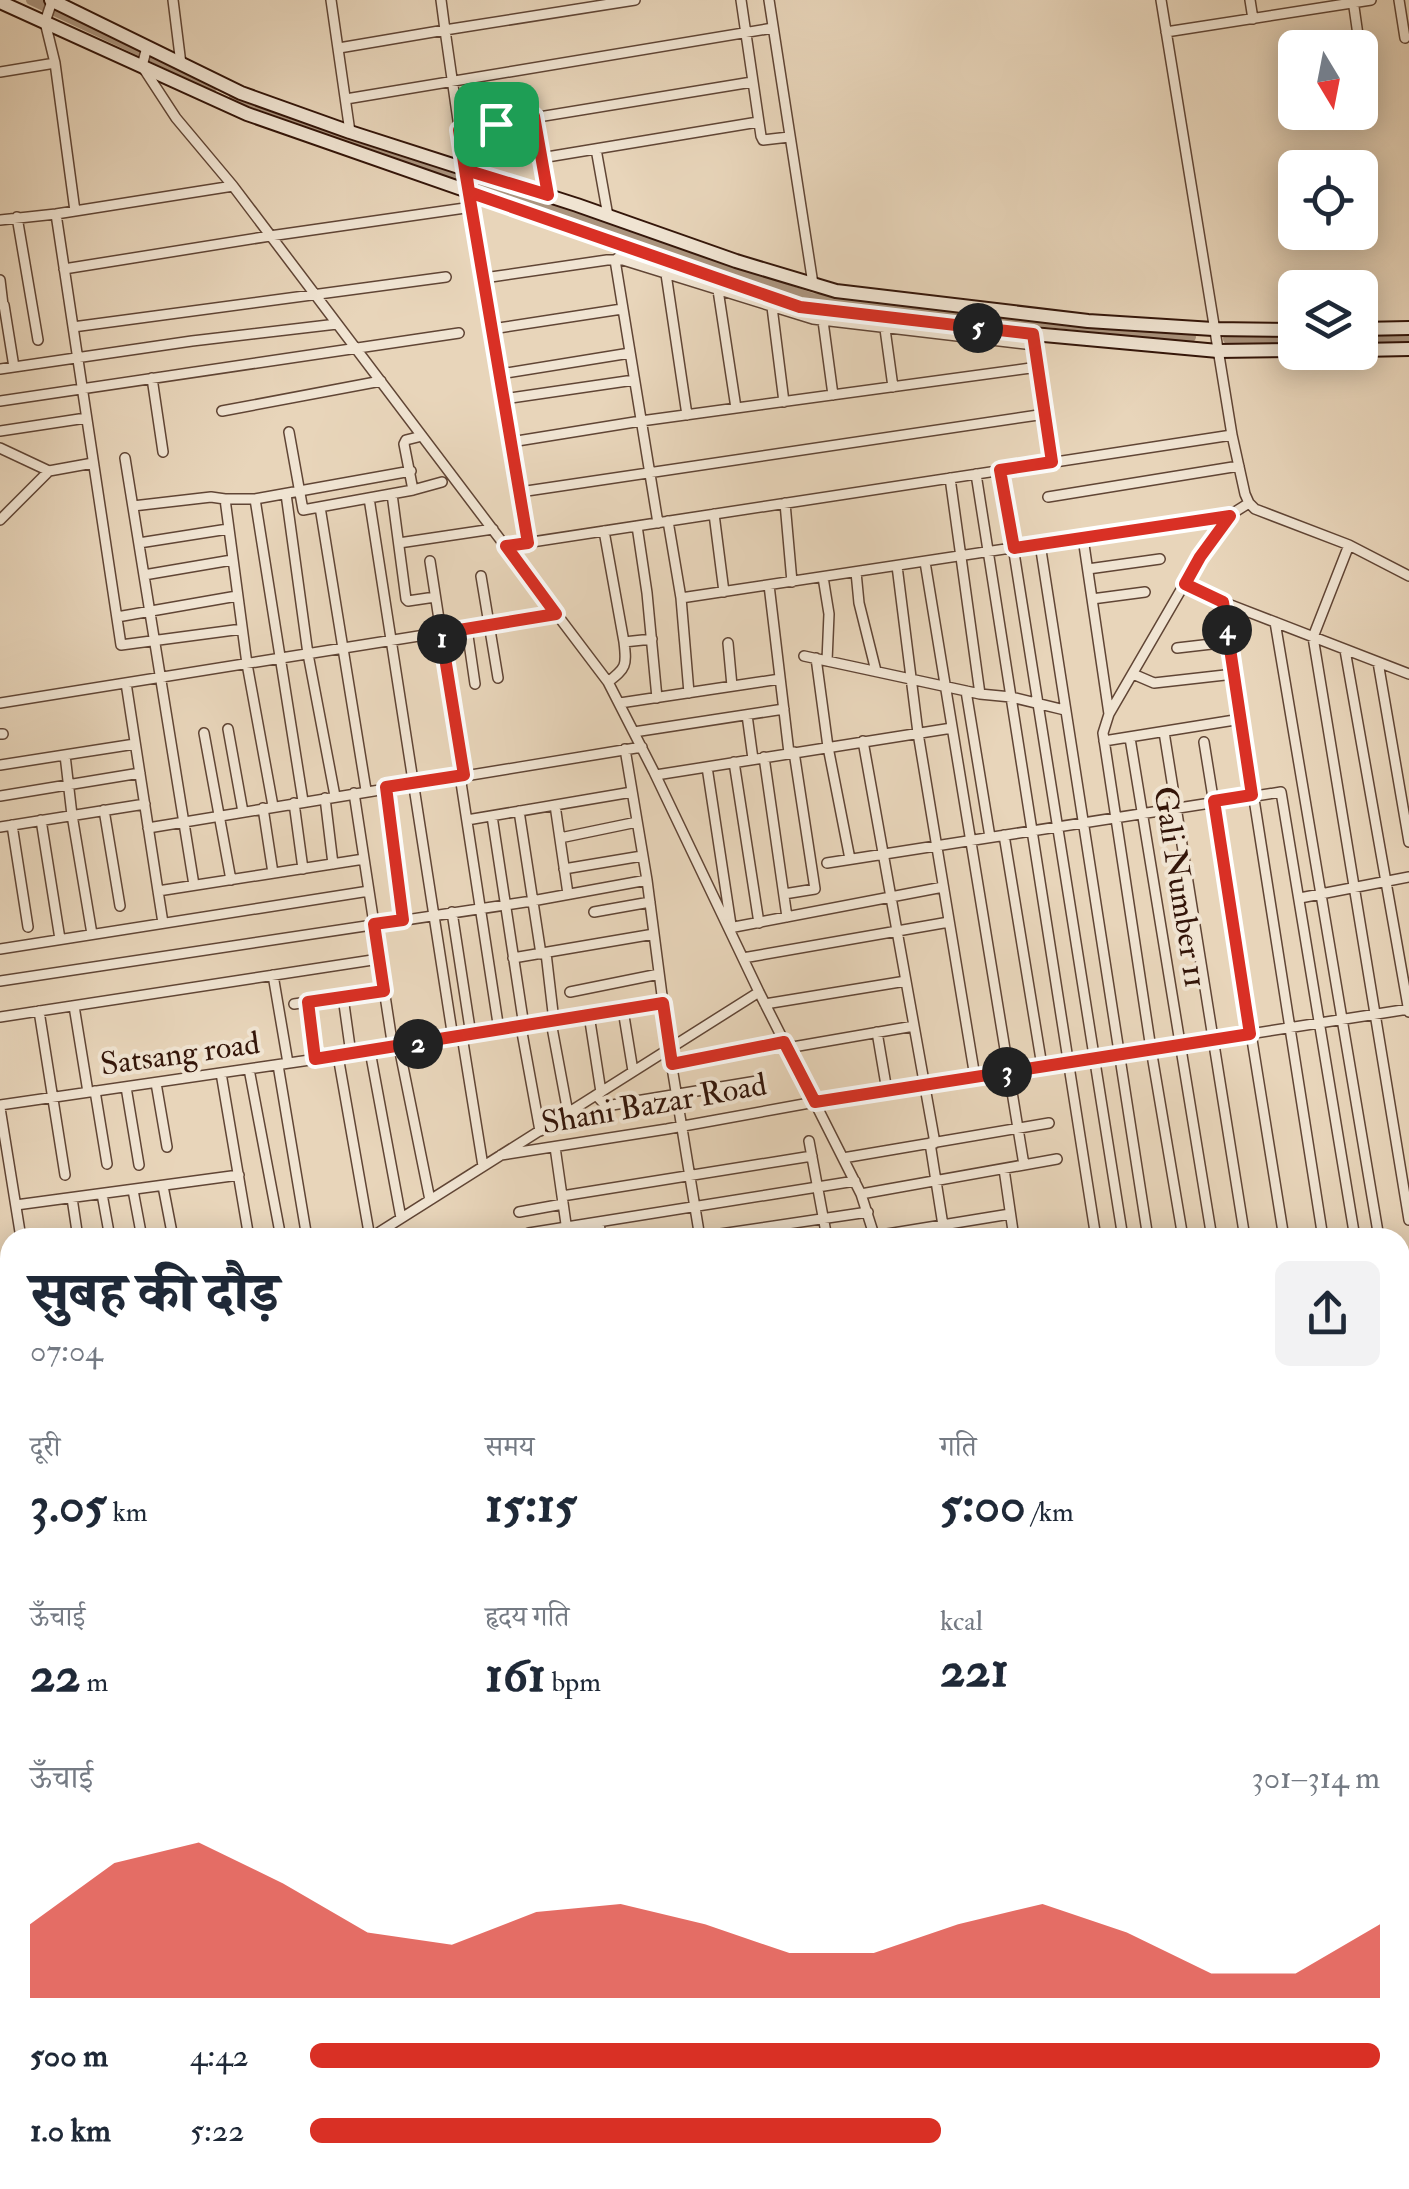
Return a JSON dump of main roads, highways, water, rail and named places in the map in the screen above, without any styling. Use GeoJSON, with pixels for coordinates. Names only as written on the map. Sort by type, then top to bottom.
{"type":"FeatureCollection","features":[{"type":"Feature","properties":{"kind":"waterway"},"geometry":{"type":"LineString","coordinates":[[31,0],[214,86]]}},
{"type":"Feature","properties":{"kind":"waterway"},"geometry":{"type":"LineString","coordinates":[[234,96],[812,298],[1191,337]]}},
{"type":"Feature","properties":{"kind":"waterway"},"geometry":{"type":"LineString","coordinates":[[1228,339],[1278,340]]}},
{"type":"Feature","properties":{"kind":"waterway"},"geometry":{"type":"LineString","coordinates":[[1378,340],[1409,339]]}}]}
